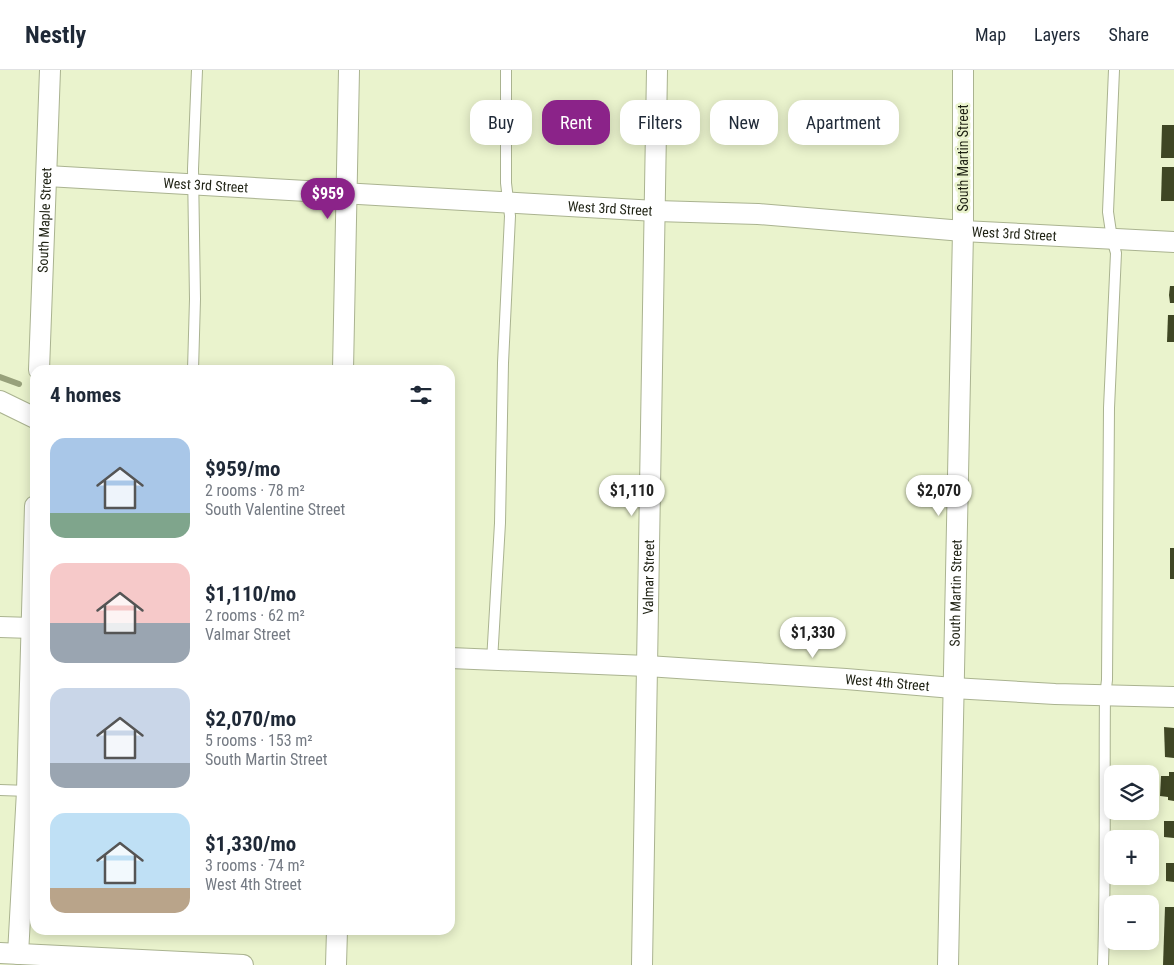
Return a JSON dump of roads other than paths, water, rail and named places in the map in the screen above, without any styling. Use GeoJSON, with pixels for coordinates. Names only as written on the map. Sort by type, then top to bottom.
{"type":"FeatureCollection","features":[{"type":"Feature","properties":{"kind":"street","name":"South Maple Street"},"geometry":{"type":"LineString","coordinates":[[39,365],[50,70]]}},
{"type":"Feature","properties":{"kind":"street"},"geometry":{"type":"LineString","coordinates":[[343,365],[349,70]]}},
{"type":"Feature","properties":{"kind":"street","name":"Valmar Street"},"geometry":{"type":"LineString","coordinates":[[642,965],[657,70]]}},
{"type":"Feature","properties":{"kind":"street","name":"South Martin Street"},"geometry":{"type":"LineString","coordinates":[[948,965],[962,231],[963,70]]}},
{"type":"Feature","properties":{"kind":"street","name":"West 3rd Street"},"geometry":{"type":"LineString","coordinates":[[47,176],[656,211],[758,214],[962,231],[1174,242]]}},
{"type":"Feature","properties":{"kind":"street"},"geometry":{"type":"LineString","coordinates":[[0,401],[30,416]]}},
{"type":"Feature","properties":{"kind":"street"},"geometry":{"type":"LineString","coordinates":[[0,627],[30,628]]}},
{"type":"Feature","properties":{"kind":"street","name":"West 4th Street"},"geometry":{"type":"LineString","coordinates":[[455,658],[647,666],[953,688],[1105,696],[1174,697]]}},
{"type":"Feature","properties":{"kind":"street"},"geometry":{"type":"LineString","coordinates":[[30,813],[23,957],[242,965]]}},
{"type":"Feature","properties":{"kind":"street"},"geometry":{"type":"LineString","coordinates":[[336,965],[337,935]]}},
{"type":"Feature","properties":{"kind":"lane"},"geometry":{"type":"LineString","coordinates":[[193,365],[195,299],[193,169],[197,70]]}},
{"type":"Feature","properties":{"kind":"lane"},"geometry":{"type":"LineString","coordinates":[[492,661],[500,523],[503,363],[510,216],[506,183],[506,70]]}},
{"type":"Feature","properties":{"kind":"lane"},"geometry":{"type":"LineString","coordinates":[[1103,965],[1109,408],[1116,253],[1108,212],[1114,70]]}},
{"type":"Feature","properties":{"kind":"lane"},"geometry":{"type":"LineString","coordinates":[[0,790],[30,792]]}},
{"type":"Feature","properties":{"kind":"waterway"},"geometry":{"type":"LineString","coordinates":[[0,377],[19,384]]}}]}
